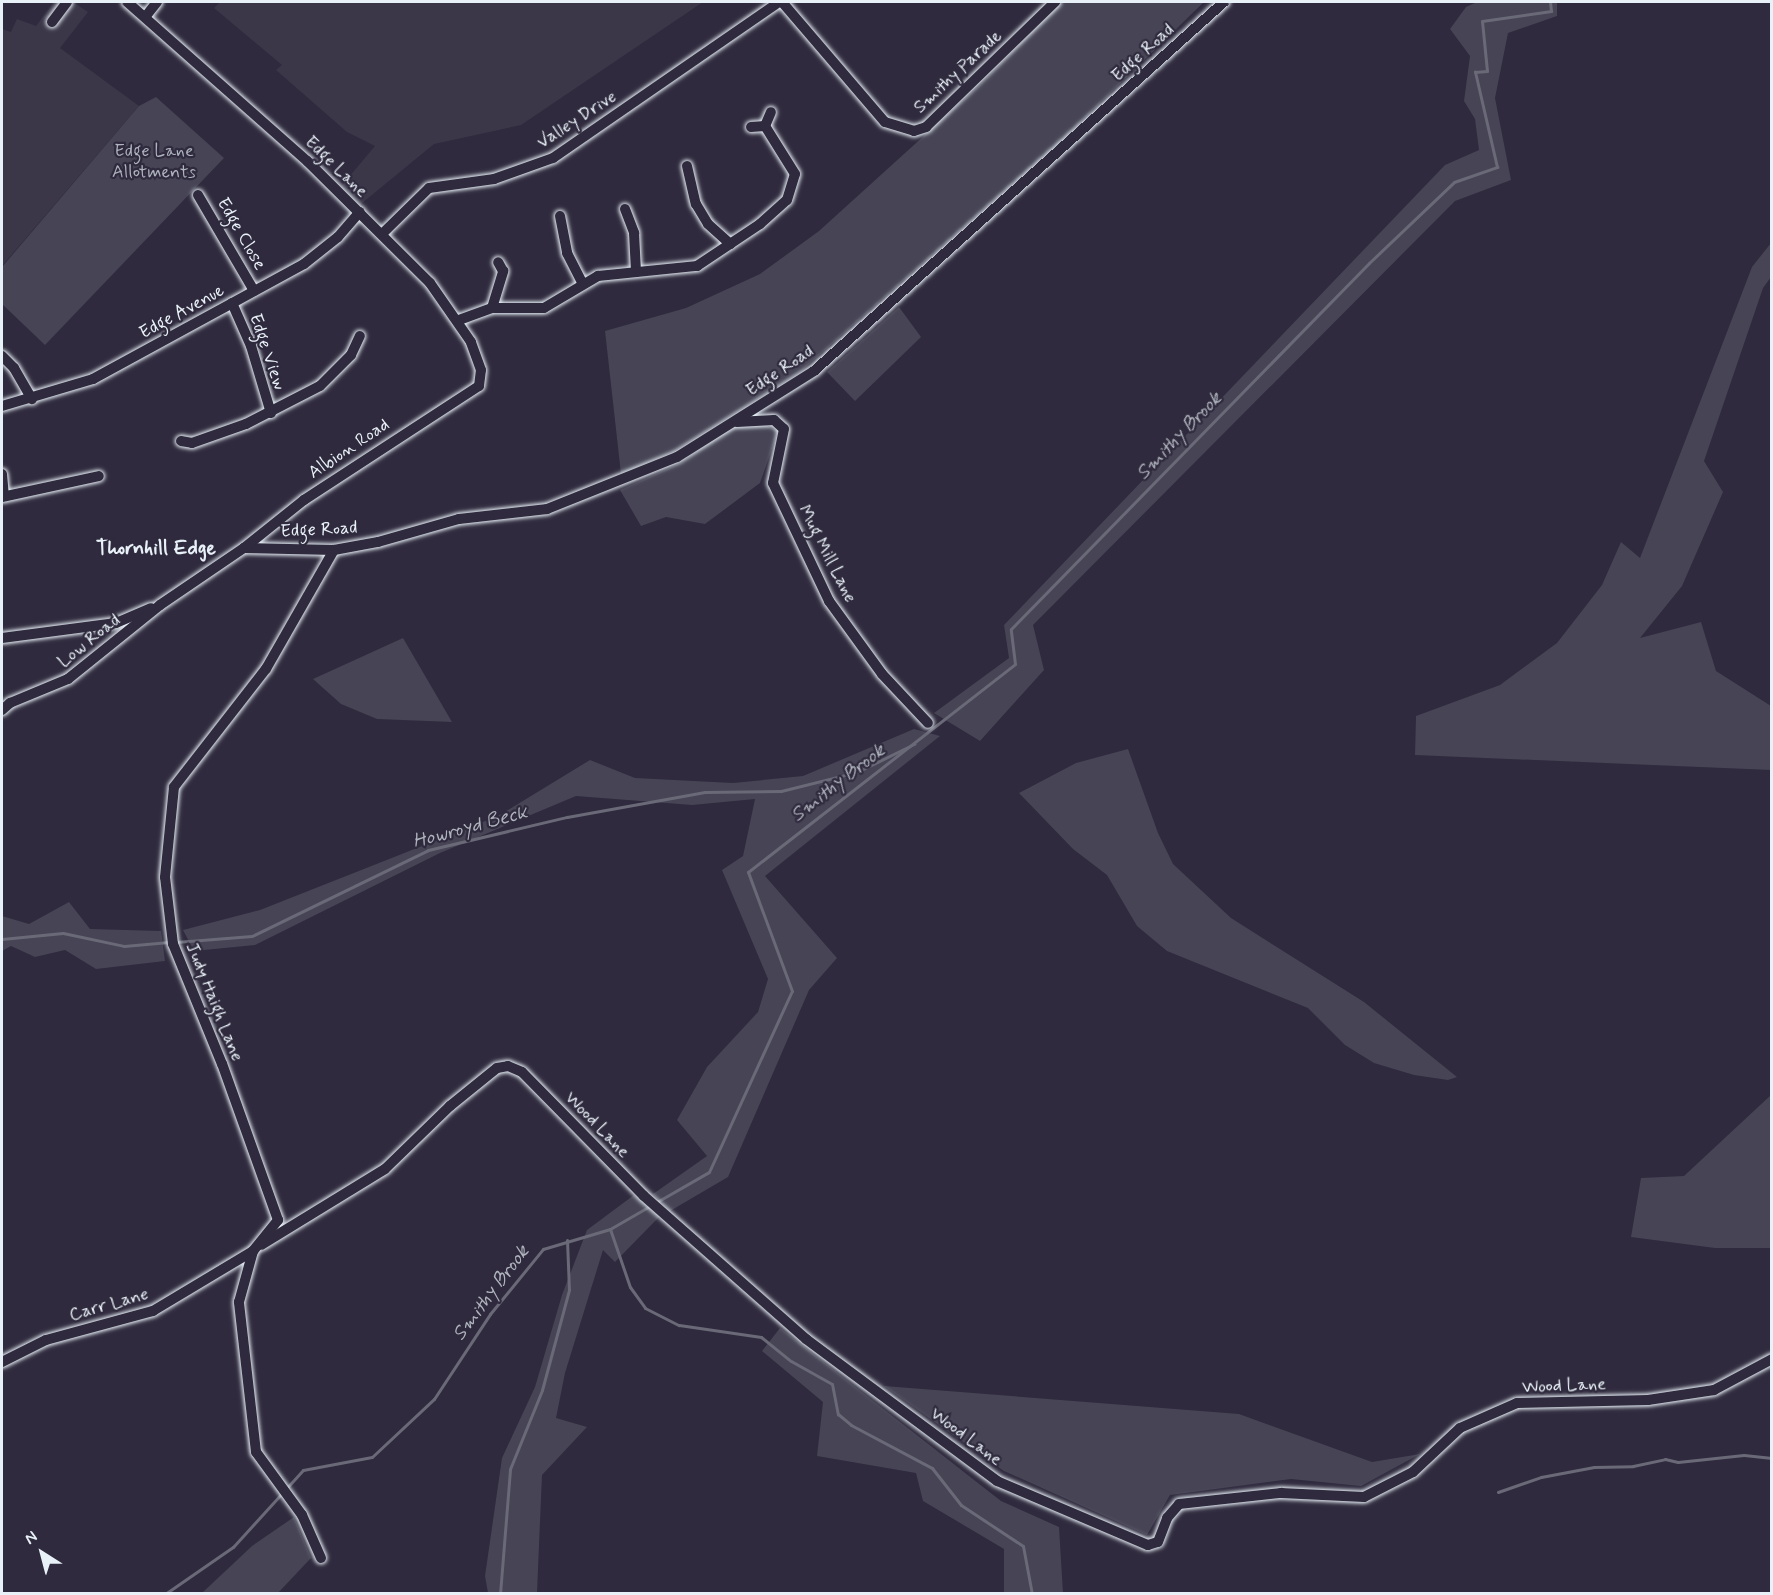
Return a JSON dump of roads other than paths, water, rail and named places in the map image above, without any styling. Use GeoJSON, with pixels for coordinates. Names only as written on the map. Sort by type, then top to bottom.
{"type":"FeatureCollection","features":[{"type":"Feature","properties":{"kind":"street"},"geometry":{"type":"LineString","coordinates":[[52,22],[67,2]]}},
{"type":"Feature","properties":{"kind":"street","name":"Edge Lane"},"geometry":{"type":"LineString","coordinates":[[127,2],[146,16],[382,233],[459,320],[478,358],[479,386]]}},
{"type":"Feature","properties":{"kind":"street"},"geometry":{"type":"LineString","coordinates":[[146,16],[157,2]]}},
{"type":"Feature","properties":{"kind":"street","name":"Smithy Parade"},"geometry":{"type":"LineString","coordinates":[[781,2],[885,122],[900,130],[914,131],[926,127],[1055,2]]}},
{"type":"Feature","properties":{"kind":"street","name":"Valley Drive"},"geometry":{"type":"LineString","coordinates":[[382,233],[429,188],[494,179],[553,158],[781,2]]}},
{"type":"Feature","properties":{"kind":"street","name":"Edge Road"},"geometry":{"type":"LineString","coordinates":[[244,548],[334,550],[378,542],[459,519],[547,509],[677,457],[814,371],[1224,2]]}},
{"type":"Feature","properties":{"kind":"street"},"geometry":{"type":"LineString","coordinates":[[765,126],[771,112]]}},
{"type":"Feature","properties":{"kind":"street"},"geometry":{"type":"LineString","coordinates":[[751,127],[765,126]]}},
{"type":"Feature","properties":{"kind":"street"},"geometry":{"type":"LineString","coordinates":[[459,320],[492,308],[544,308],[582,283],[598,276],[696,266],[730,244],[787,200],[795,174],[765,126]]}},
{"type":"Feature","properties":{"kind":"street"},"geometry":{"type":"LineString","coordinates":[[687,166],[696,204],[708,224],[730,244]]}},
{"type":"Feature","properties":{"kind":"street","name":"Edge Close"},"geometry":{"type":"LineString","coordinates":[[198,195],[254,291]]}},
{"type":"Feature","properties":{"kind":"street"},"geometry":{"type":"LineString","coordinates":[[625,209],[634,233],[636,272]]}},
{"type":"Feature","properties":{"kind":"street","name":"Edge Avenue"},"geometry":{"type":"LineString","coordinates":[[2,406],[32,399],[93,379],[304,264],[338,237],[360,212]]}},
{"type":"Feature","properties":{"kind":"street"},"geometry":{"type":"LineString","coordinates":[[560,216],[567,253],[582,283]]}},
{"type":"Feature","properties":{"kind":"street"},"geometry":{"type":"LineString","coordinates":[[492,308],[503,271],[498,262]]}},
{"type":"Feature","properties":{"kind":"street","name":"Edge View"},"geometry":{"type":"LineString","coordinates":[[232,303],[251,346],[271,413]]}},
{"type":"Feature","properties":{"kind":"street","name":"Edge View"},"geometry":{"type":"LineString","coordinates":[[181,441],[192,443],[271,413],[320,386],[351,355],[360,336]]}},
{"type":"Feature","properties":{"kind":"street"},"geometry":{"type":"LineString","coordinates":[[2,356],[14,368],[32,399]]}},
{"type":"Feature","properties":{"kind":"street","name":"Albion Road"},"geometry":{"type":"LineString","coordinates":[[160,605],[244,548],[304,500],[479,386]]}},
{"type":"Feature","properties":{"kind":"street","name":"Mug Mill Lane"},"geometry":{"type":"LineString","coordinates":[[730,423],[761,418],[774,420],[784,429],[773,483],[829,601],[882,674],[928,723]]}},
{"type":"Feature","properties":{"kind":"street"},"geometry":{"type":"LineString","coordinates":[[2,474],[3,497],[99,476]]}},
{"type":"Feature","properties":{"kind":"street","name":"Judy Haigh Lane"},"geometry":{"type":"LineString","coordinates":[[278,1220],[222,1064],[172,944],[166,866],[174,787],[266,669],[334,550]]}},
{"type":"Feature","properties":{"kind":"street"},"geometry":{"type":"LineString","coordinates":[[2,638],[116,622],[160,605]]}},
{"type":"Feature","properties":{"kind":"street","name":"Low Road"},"geometry":{"type":"LineString","coordinates":[[2,710],[10,703],[68,680],[160,605]]}},
{"type":"Feature","properties":{"kind":"street","name":"Wood Lane"},"geometry":{"type":"LineString","coordinates":[[257,1248],[385,1169],[458,1099],[497,1068],[508,1066],[522,1072],[662,1211],[806,1339],[997,1481],[1148,1545],[1158,1542],[1167,1518],[1179,1504],[1281,1493],[1364,1497],[1413,1472],[1460,1428],[1516,1403],[1648,1400],[1714,1390],[1772,1359]]}},
{"type":"Feature","properties":{"kind":"street"},"geometry":{"type":"LineString","coordinates":[[288,1228],[278,1220],[257,1248],[239,1302],[248,1406],[256,1452],[280,1488],[302,1515],[321,1558]]}},
{"type":"Feature","properties":{"kind":"street","name":"Carr Lane"},"geometry":{"type":"LineString","coordinates":[[2,1362],[46,1340],[153,1311],[257,1248]]}},
{"type":"Feature","properties":{"kind":"waterway","name":"Smithy Brook"},"geometry":{"type":"LineString","coordinates":[[655,1203],[709,1172],[792,991],[748,872],[1015,664],[1011,629],[1369,263],[1454,182],[1497,167],[1475,72],[1487,71],[1482,21],[1551,11],[1550,2]]}},
{"type":"Feature","properties":{"kind":"waterway","name":"Howroyd Beck"},"geometry":{"type":"LineString","coordinates":[[176,942],[252,936],[428,850],[567,817],[705,792],[781,791],[857,772],[914,744]]}},
{"type":"Feature","properties":{"kind":"waterway","name":"Howroyd Beck"},"geometry":{"type":"LineString","coordinates":[[2,939],[63,933],[124,946],[169,942]]}},
{"type":"Feature","properties":{"kind":"waterway","name":"Smithy Brook"},"geometry":{"type":"LineString","coordinates":[[165,1594],[233,1547],[303,1470],[372,1457],[434,1399],[490,1314],[543,1249],[610,1229],[650,1206]]}},
{"type":"Feature","properties":{"kind":"waterway"},"geometry":{"type":"LineString","coordinates":[[610,1229],[630,1287],[645,1308],[679,1325],[761,1337],[791,1361],[832,1384],[838,1414],[851,1425],[932,1468],[961,1505],[1023,1546],[1032,1594]]}},
{"type":"Feature","properties":{"kind":"waterway"},"geometry":{"type":"LineString","coordinates":[[500,1594],[510,1469],[542,1390],[569,1290],[567,1240]]}},
{"type":"Feature","properties":{"kind":"waterway"},"geometry":{"type":"LineString","coordinates":[[1498,1492],[1541,1477],[1594,1467],[1633,1466],[1665,1459],[1678,1462],[1744,1455],[1772,1458]]}},
{"type":"Feature","properties":{"kind":"district","name":"Thornhill Edge"},"geometry":{"type":"Point","coordinates":[156,548]}},
{"type":"Feature","properties":{"kind":"park label","name":"Edge Lane Allotments"},"geometry":{"type":"Point","coordinates":[154,162]}}]}
